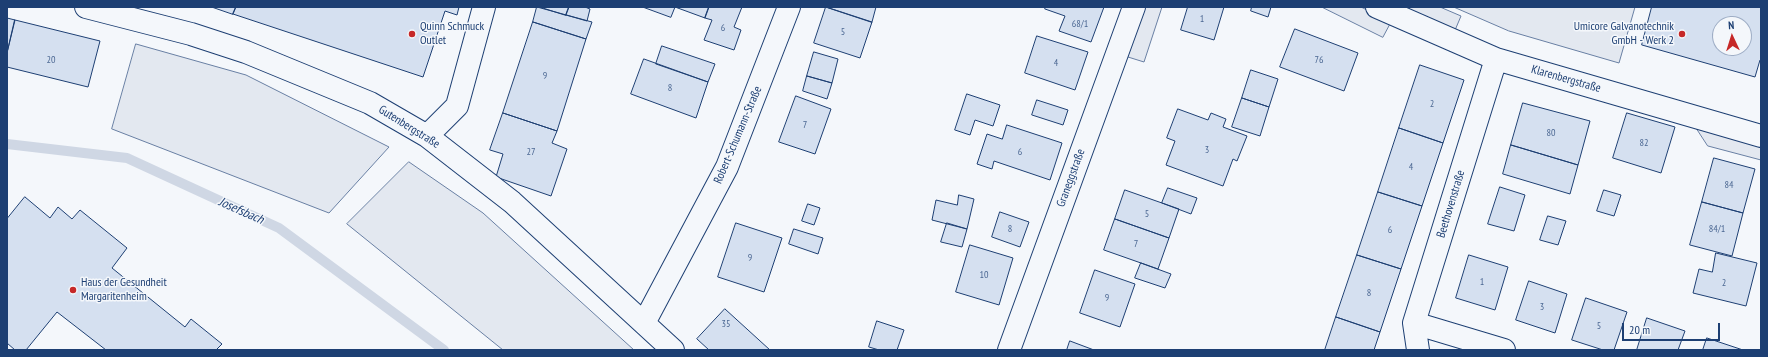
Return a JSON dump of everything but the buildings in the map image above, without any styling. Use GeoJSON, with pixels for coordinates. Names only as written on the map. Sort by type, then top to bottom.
{"type":"FeatureCollection","features":[{"type":"Feature","properties":{"kind":"street","name":"Gutenbergstraße"},"geometry":{"type":"LineString","coordinates":[[86,7],[148,14],[191,34],[246,52],[370,103],[427,136],[512,202],[672,350]]}},
{"type":"Feature","properties":{"kind":"street"},"geometry":{"type":"LineString","coordinates":[[427,136],[457,106],[484,7]]}},
{"type":"Feature","properties":{"kind":"street","name":"Robert-Schumann-Straße"},"geometry":{"type":"LineString","coordinates":[[644,323],[727,166],[789,7]]}},
{"type":"Feature","properties":{"kind":"street","name":"Graneggstraße"},"geometry":{"type":"LineString","coordinates":[[1009,350],[1134,7]]}},
{"type":"Feature","properties":{"kind":"street","name":"Klarenbergstraße"},"geometry":{"type":"LineString","coordinates":[[1377,7],[1496,60],[1761,136]]}},
{"type":"Feature","properties":{"kind":"street","name":"Beethovenstraße"},"geometry":{"type":"LineString","coordinates":[[1418,350],[1414,323],[1496,60]]}},
{"type":"Feature","properties":{"kind":"street"},"geometry":{"type":"LineString","coordinates":[[1414,323],[1504,350]]}},
{"type":"Feature","properties":{"kind":"shaded area"},"geometry":{"type":"Polygon","coordinates":[[[1144,7],[1162,7],[1144,62],[1128,57],[1144,7]]]}},
{"type":"Feature","properties":{"kind":"shaded area"},"geometry":{"type":"Polygon","coordinates":[[[1322,7],[1361,7],[1391,22],[1383,37],[1322,7]]]}},
{"type":"Feature","properties":{"kind":"shaded area"},"geometry":{"type":"Polygon","coordinates":[[[1390,7],[1440,7],[1461,16],[1453,35],[1390,7]]]}},
{"type":"Feature","properties":{"kind":"shaded area"},"geometry":{"type":"Polygon","coordinates":[[[1454,7],[1635,7],[1619,63],[1509,31],[1454,7]]]}},
{"type":"Feature","properties":{"kind":"shaded area"},"geometry":{"type":"Polygon","coordinates":[[[136,44],[246,75],[389,147],[329,213],[112,129],[136,44]]]}},
{"type":"Feature","properties":{"kind":"shaded area"},"geometry":{"type":"Polygon","coordinates":[[[1695,126],[1761,144],[1761,160],[1708,146],[1695,126]]]}},
{"type":"Feature","properties":{"kind":"shaded area"},"geometry":{"type":"Polygon","coordinates":[[[409,162],[483,213],[634,350],[503,350],[347,224],[409,162]]]}},
{"type":"Feature","properties":{"kind":"waterway","name":"Josefsbach"},"geometry":{"type":"LineString","coordinates":[[7,144],[127,158],[279,228],[444,350]]}},
{"type":"Feature","properties":{"kind":"place","name":"Quinn Schmuck Outlet"},"geometry":{"type":"Point","coordinates":[412,34]}},
{"type":"Feature","properties":{"kind":"place","name":"Umicore Galvanotechnik GmbH - Werk 2"},"geometry":{"type":"Point","coordinates":[1682,34]}},
{"type":"Feature","properties":{"kind":"place","name":"Haus der Gesundheit Margaritenheim"},"geometry":{"type":"Point","coordinates":[73,290]}}]}
